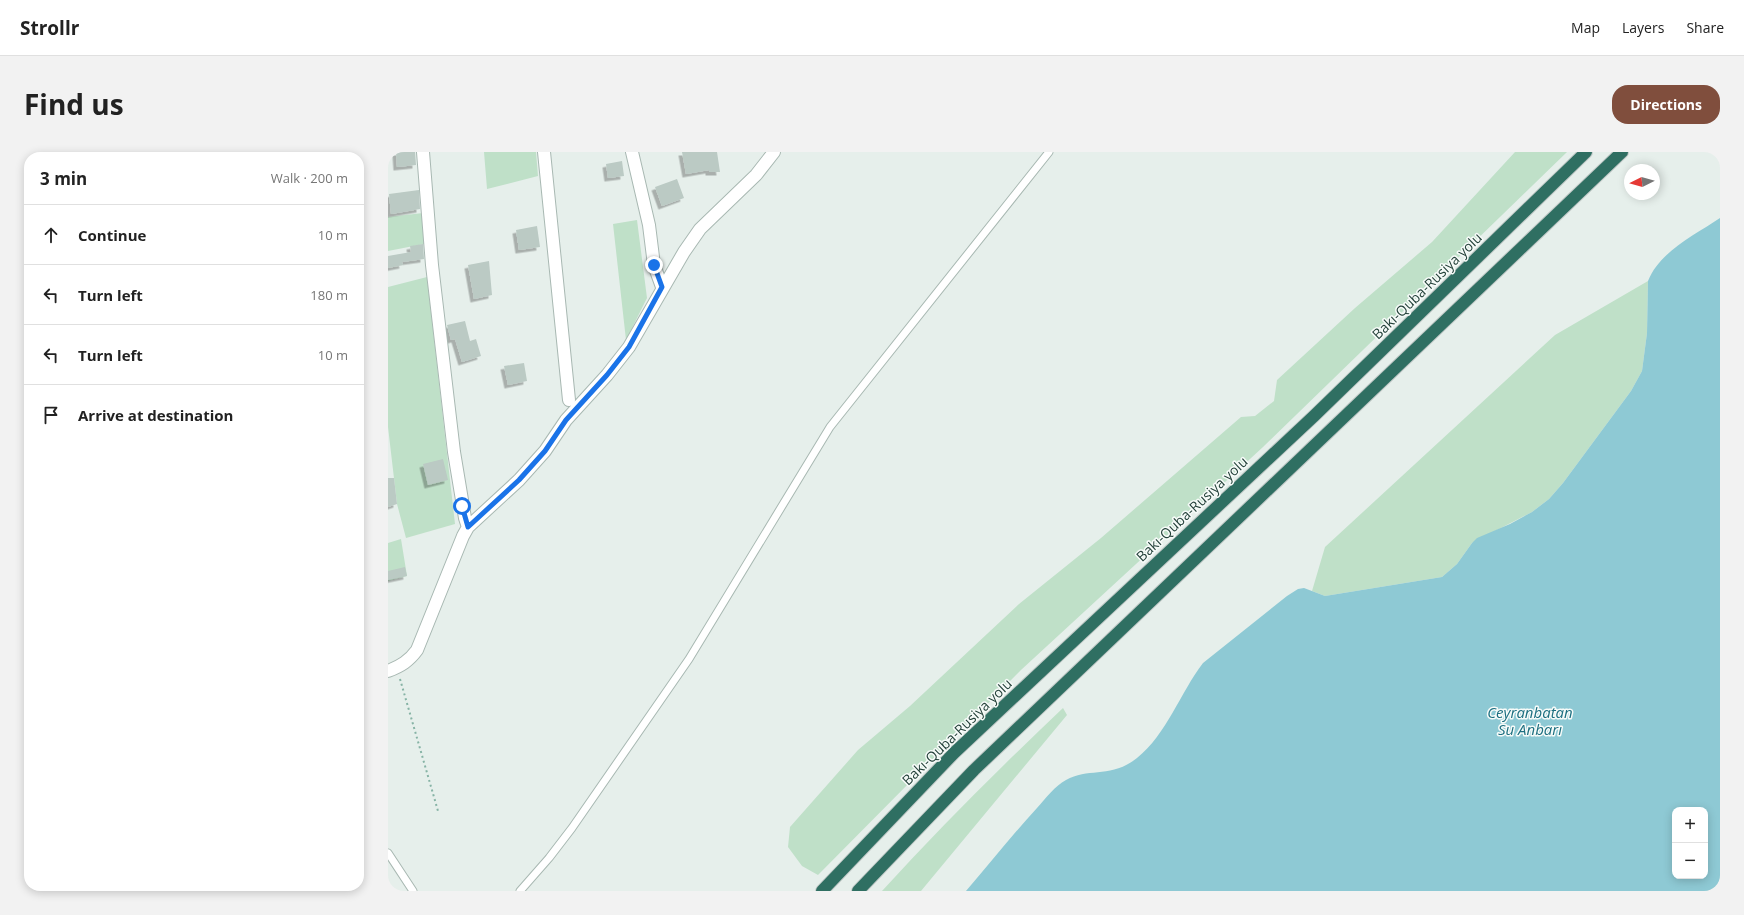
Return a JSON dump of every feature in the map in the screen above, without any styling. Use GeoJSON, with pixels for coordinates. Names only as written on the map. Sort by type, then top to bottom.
{"type":"FeatureCollection","features":[{"type":"Feature","properties":{"kind":"highway","name":"Bakı-Quba-Rusiya yolu"},"geometry":{"type":"LineString","coordinates":[[822,891],[954,753],[1314,416],[1586,152]]}},
{"type":"Feature","properties":{"kind":"highway"},"geometry":{"type":"LineString","coordinates":[[858,891],[974,770],[1622,152]]}},
{"type":"Feature","properties":{"kind":"street"},"geometry":{"type":"LineString","coordinates":[[422,152],[432,265],[454,452],[465,518],[468,527]]}},
{"type":"Feature","properties":{"kind":"street"},"geometry":{"type":"LineString","coordinates":[[544,152],[569,400]]}},
{"type":"Feature","properties":{"kind":"street"},"geometry":{"type":"LineString","coordinates":[[632,152],[649,225],[654,265],[662,287]]}},
{"type":"Feature","properties":{"kind":"street"},"geometry":{"type":"LineString","coordinates":[[393,673],[405,664],[417,650],[468,527],[519,480],[545,451],[566,420],[607,375],[629,347],[662,287],[700,230],[756,175],[774,152]]}},
{"type":"Feature","properties":{"kind":"lane"},"geometry":{"type":"LineString","coordinates":[[520,891],[549,858],[572,828],[689,659],[830,427],[1049,152]]}},
{"type":"Feature","properties":{"kind":"lane"},"geometry":{"type":"LineString","coordinates":[[388,854],[413,891]]}},
{"type":"Feature","properties":{"kind":"path"},"geometry":{"type":"LineString","coordinates":[[393,673],[438,811]]}},
{"type":"Feature","properties":{"kind":"green space"},"geometry":{"type":"Polygon","coordinates":[[[484,152],[536,152],[538,176],[487,189],[484,152]]]}},
{"type":"Feature","properties":{"kind":"green space"},"geometry":{"type":"Polygon","coordinates":[[[1515,152],[1567,152],[1263,447],[1021,670],[818,875],[802,866],[788,847],[790,827],[858,750],[910,706],[1019,604],[1101,538],[1241,417],[1255,416],[1274,401],[1277,380],[1355,308],[1432,242],[1515,152]]]}},
{"type":"Feature","properties":{"kind":"green space"},"geometry":{"type":"Polygon","coordinates":[[[423,213],[424,244],[388,251],[388,217],[423,213]]]}},
{"type":"Feature","properties":{"kind":"green space"},"geometry":{"type":"Polygon","coordinates":[[[637,220],[647,298],[626,340],[613,224],[637,220]]]}},
{"type":"Feature","properties":{"kind":"green space"},"geometry":{"type":"Polygon","coordinates":[[[427,277],[455,524],[406,538],[397,504],[388,427],[388,287],[427,277]]]}},
{"type":"Feature","properties":{"kind":"green space"},"geometry":{"type":"Polygon","coordinates":[[[1648,281],[1647,333],[1642,371],[1631,391],[1563,483],[1549,499],[1532,512],[1472,543],[1457,564],[1442,577],[1325,596],[1312,591],[1325,547],[1555,335],[1648,281]]]}},
{"type":"Feature","properties":{"kind":"green space"},"geometry":{"type":"Polygon","coordinates":[[[401,539],[407,576],[388,581],[388,543],[401,539]]]}},
{"type":"Feature","properties":{"kind":"green space"},"geometry":{"type":"Polygon","coordinates":[[[1063,708],[1067,715],[921,891],[882,891],[971,798],[1063,708]]]}},
{"type":"Feature","properties":{"kind":"water","name":"Ceyranbatan Su Anbarı"},"geometry":{"type":"Polygon","coordinates":[[[1720,218],[1720,891],[966,891],[1047,796],[1058,786],[1075,776],[1109,771],[1118,768],[1137,758],[1148,748],[1165,725],[1203,663],[1287,596],[1298,589],[1304,588],[1325,596],[1442,577],[1457,564],[1477,538],[1510,524],[1532,512],[1549,499],[1563,483],[1631,391],[1642,371],[1647,333],[1648,281],[1654,270],[1669,252],[1689,237],[1720,218]]]}},
{"type":"Feature","properties":{"kind":"building"},"geometry":{"type":"Polygon","coordinates":[[[396,152],[415,152],[416,165],[397,167],[396,152]]]}},
{"type":"Feature","properties":{"kind":"building"},"geometry":{"type":"Polygon","coordinates":[[[682,152],[717,152],[720,172],[709,172],[709,170],[686,174],[682,152]]]}},
{"type":"Feature","properties":{"kind":"building"},"geometry":{"type":"Polygon","coordinates":[[[622,161],[624,176],[608,178],[606,164],[622,161]]]}},
{"type":"Feature","properties":{"kind":"building"},"geometry":{"type":"Polygon","coordinates":[[[677,179],[684,198],[662,206],[655,187],[677,179]]]}},
{"type":"Feature","properties":{"kind":"building"},"geometry":{"type":"Polygon","coordinates":[[[419,190],[420,209],[391,214],[389,194],[419,190]]]}},
{"type":"Feature","properties":{"kind":"building"},"geometry":{"type":"Polygon","coordinates":[[[537,226],[540,247],[519,250],[516,230],[537,226]]]}},
{"type":"Feature","properties":{"kind":"building"},"geometry":{"type":"Polygon","coordinates":[[[423,244],[424,259],[402,262],[403,265],[388,268],[388,256],[411,252],[410,246],[423,244]]]}},
{"type":"Feature","properties":{"kind":"building"},"geometry":{"type":"Polygon","coordinates":[[[489,261],[492,295],[474,299],[468,265],[489,261]]]}},
{"type":"Feature","properties":{"kind":"building"},"geometry":{"type":"Polygon","coordinates":[[[465,321],[470,341],[476,339],[481,356],[462,362],[455,339],[451,340],[447,325],[465,321]]]}},
{"type":"Feature","properties":{"kind":"building"},"geometry":{"type":"Polygon","coordinates":[[[524,363],[527,381],[508,385],[504,366],[524,363]]]}},
{"type":"Feature","properties":{"kind":"building"},"geometry":{"type":"Polygon","coordinates":[[[443,459],[448,480],[428,485],[423,464],[443,459]]]}},
{"type":"Feature","properties":{"kind":"building"},"geometry":{"type":"Polygon","coordinates":[[[388,478],[394,478],[397,504],[388,507],[388,478]]]}},
{"type":"Feature","properties":{"kind":"building"},"geometry":{"type":"Polygon","coordinates":[[[405,567],[407,576],[388,580],[388,571],[405,567]]]}},
{"type":"Feature","properties":{"kind":"route"},"geometry":{"type":"LineString","coordinates":[[462,506],[468,527],[519,480],[545,451],[576,408],[607,375],[629,347],[662,287],[654,265]]}}]}
